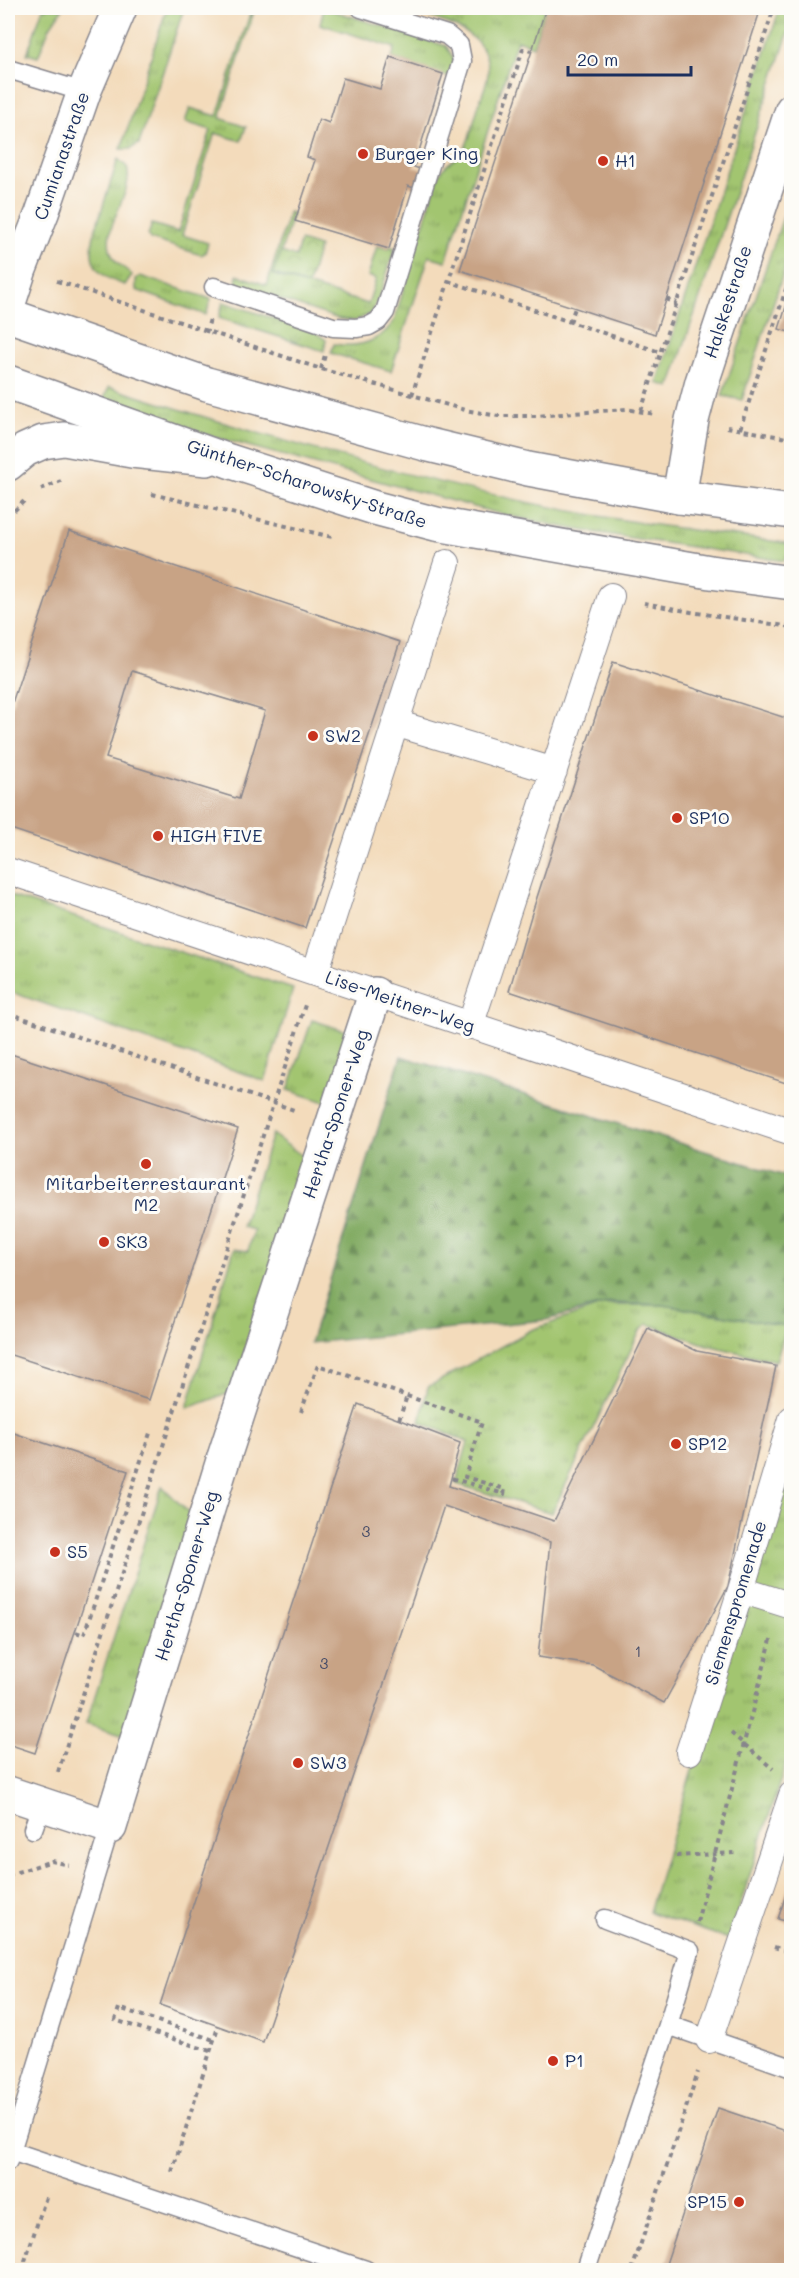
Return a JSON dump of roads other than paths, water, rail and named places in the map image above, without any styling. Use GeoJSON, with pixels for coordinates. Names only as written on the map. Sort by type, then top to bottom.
{"type":"FeatureCollection","features":[{"type":"Feature","properties":{"kind":"street","name":"Cumianastraße"},"geometry":{"type":"LineString","coordinates":[[8,306],[84,92],[120,8]]}},
{"type":"Feature","properties":{"kind":"street","name":"Halskestraße"},"geometry":{"type":"LineString","coordinates":[[679,497],[692,420],[704,374],[792,110]]}},
{"type":"Feature","properties":{"kind":"street"},"geometry":{"type":"LineString","coordinates":[[8,315],[207,384],[429,445],[528,469],[679,497],[792,512]]}},
{"type":"Feature","properties":{"kind":"street","name":"Günther-Scharowsky-Straße"},"geometry":{"type":"LineString","coordinates":[[8,382],[229,461],[375,508],[436,524],[792,584]]}},
{"type":"Feature","properties":{"kind":"street"},"geometry":{"type":"LineString","coordinates":[[8,464],[25,450],[44,442],[64,439],[132,451],[229,461]]}},
{"type":"Feature","properties":{"kind":"street"},"geometry":{"type":"LineString","coordinates":[[315,973],[447,562]]}},
{"type":"Feature","properties":{"kind":"street"},"geometry":{"type":"LineString","coordinates":[[470,1026],[611,596]]}},
{"type":"Feature","properties":{"kind":"street"},"geometry":{"type":"LineString","coordinates":[[395,723],[554,771]]}},
{"type":"Feature","properties":{"kind":"street","name":"Lise-Meitner-Weg"},"geometry":{"type":"LineString","coordinates":[[8,871],[792,1132]]}},
{"type":"Feature","properties":{"kind":"street","name":"Hertha-Sponer-Weg"},"geometry":{"type":"LineString","coordinates":[[110,1827],[224,1457],[375,994]]}},
{"type":"Feature","properties":{"kind":"street","name":"Siemenspromenade"},"geometry":{"type":"LineString","coordinates":[[689,1752],[741,1590],[792,1419]]}},
{"type":"Feature","properties":{"kind":"street"},"geometry":{"type":"LineString","coordinates":[[741,1590],[786,1604]]}},
{"type":"Feature","properties":{"kind":"street"},"geometry":{"type":"LineString","coordinates":[[8,1793],[38,1816],[110,1827]]}},
{"type":"Feature","properties":{"kind":"street"},"geometry":{"type":"LineString","coordinates":[[709,2040],[792,1795]]}},
{"type":"Feature","properties":{"kind":"lane"},"geometry":{"type":"LineString","coordinates":[[214,287],[333,327],[369,326],[378,321],[385,312],[462,62],[459,45],[447,35],[361,8]]}},
{"type":"Feature","properties":{"kind":"lane"},"geometry":{"type":"LineString","coordinates":[[8,69],[84,92]]}},
{"type":"Feature","properties":{"kind":"lane","name":"Hertha-Sponer-Weg"},"geometry":{"type":"LineString","coordinates":[[9,2154],[110,1827]]}},
{"type":"Feature","properties":{"kind":"lane"},"geometry":{"type":"LineString","coordinates":[[586,2271],[668,2025],[690,1951],[605,1919]]}},
{"type":"Feature","properties":{"kind":"lane"},"geometry":{"type":"LineString","coordinates":[[668,2025],[792,2068]]}},
{"type":"Feature","properties":{"kind":"lane"},"geometry":{"type":"LineString","coordinates":[[9,2154],[163,2201],[366,2271]]}},
{"type":"Feature","properties":{"kind":"place","name":"Burger King"},"geometry":{"type":"Point","coordinates":[363,154]}},
{"type":"Feature","properties":{"kind":"place","name":"H1"},"geometry":{"type":"Point","coordinates":[603,161]}},
{"type":"Feature","properties":{"kind":"place","name":"SW2"},"geometry":{"type":"Point","coordinates":[313,736]}},
{"type":"Feature","properties":{"kind":"place","name":"SP10"},"geometry":{"type":"Point","coordinates":[677,818]}},
{"type":"Feature","properties":{"kind":"place","name":"HIGH FIVE"},"geometry":{"type":"Point","coordinates":[158,836]}},
{"type":"Feature","properties":{"kind":"place","name":"Mitarbeiterrestaurant M2"},"geometry":{"type":"Point","coordinates":[146,1164]}},
{"type":"Feature","properties":{"kind":"place","name":"SK3"},"geometry":{"type":"Point","coordinates":[104,1242]}},
{"type":"Feature","properties":{"kind":"place","name":"SP12"},"geometry":{"type":"Point","coordinates":[676,1444]}},
{"type":"Feature","properties":{"kind":"place","name":"S5"},"geometry":{"type":"Point","coordinates":[55,1552]}},
{"type":"Feature","properties":{"kind":"place","name":"SW3"},"geometry":{"type":"Point","coordinates":[298,1763]}},
{"type":"Feature","properties":{"kind":"place","name":"P1"},"geometry":{"type":"Point","coordinates":[553,2061]}},
{"type":"Feature","properties":{"kind":"place","name":"SP15"},"geometry":{"type":"Point","coordinates":[739,2202]}}]}
